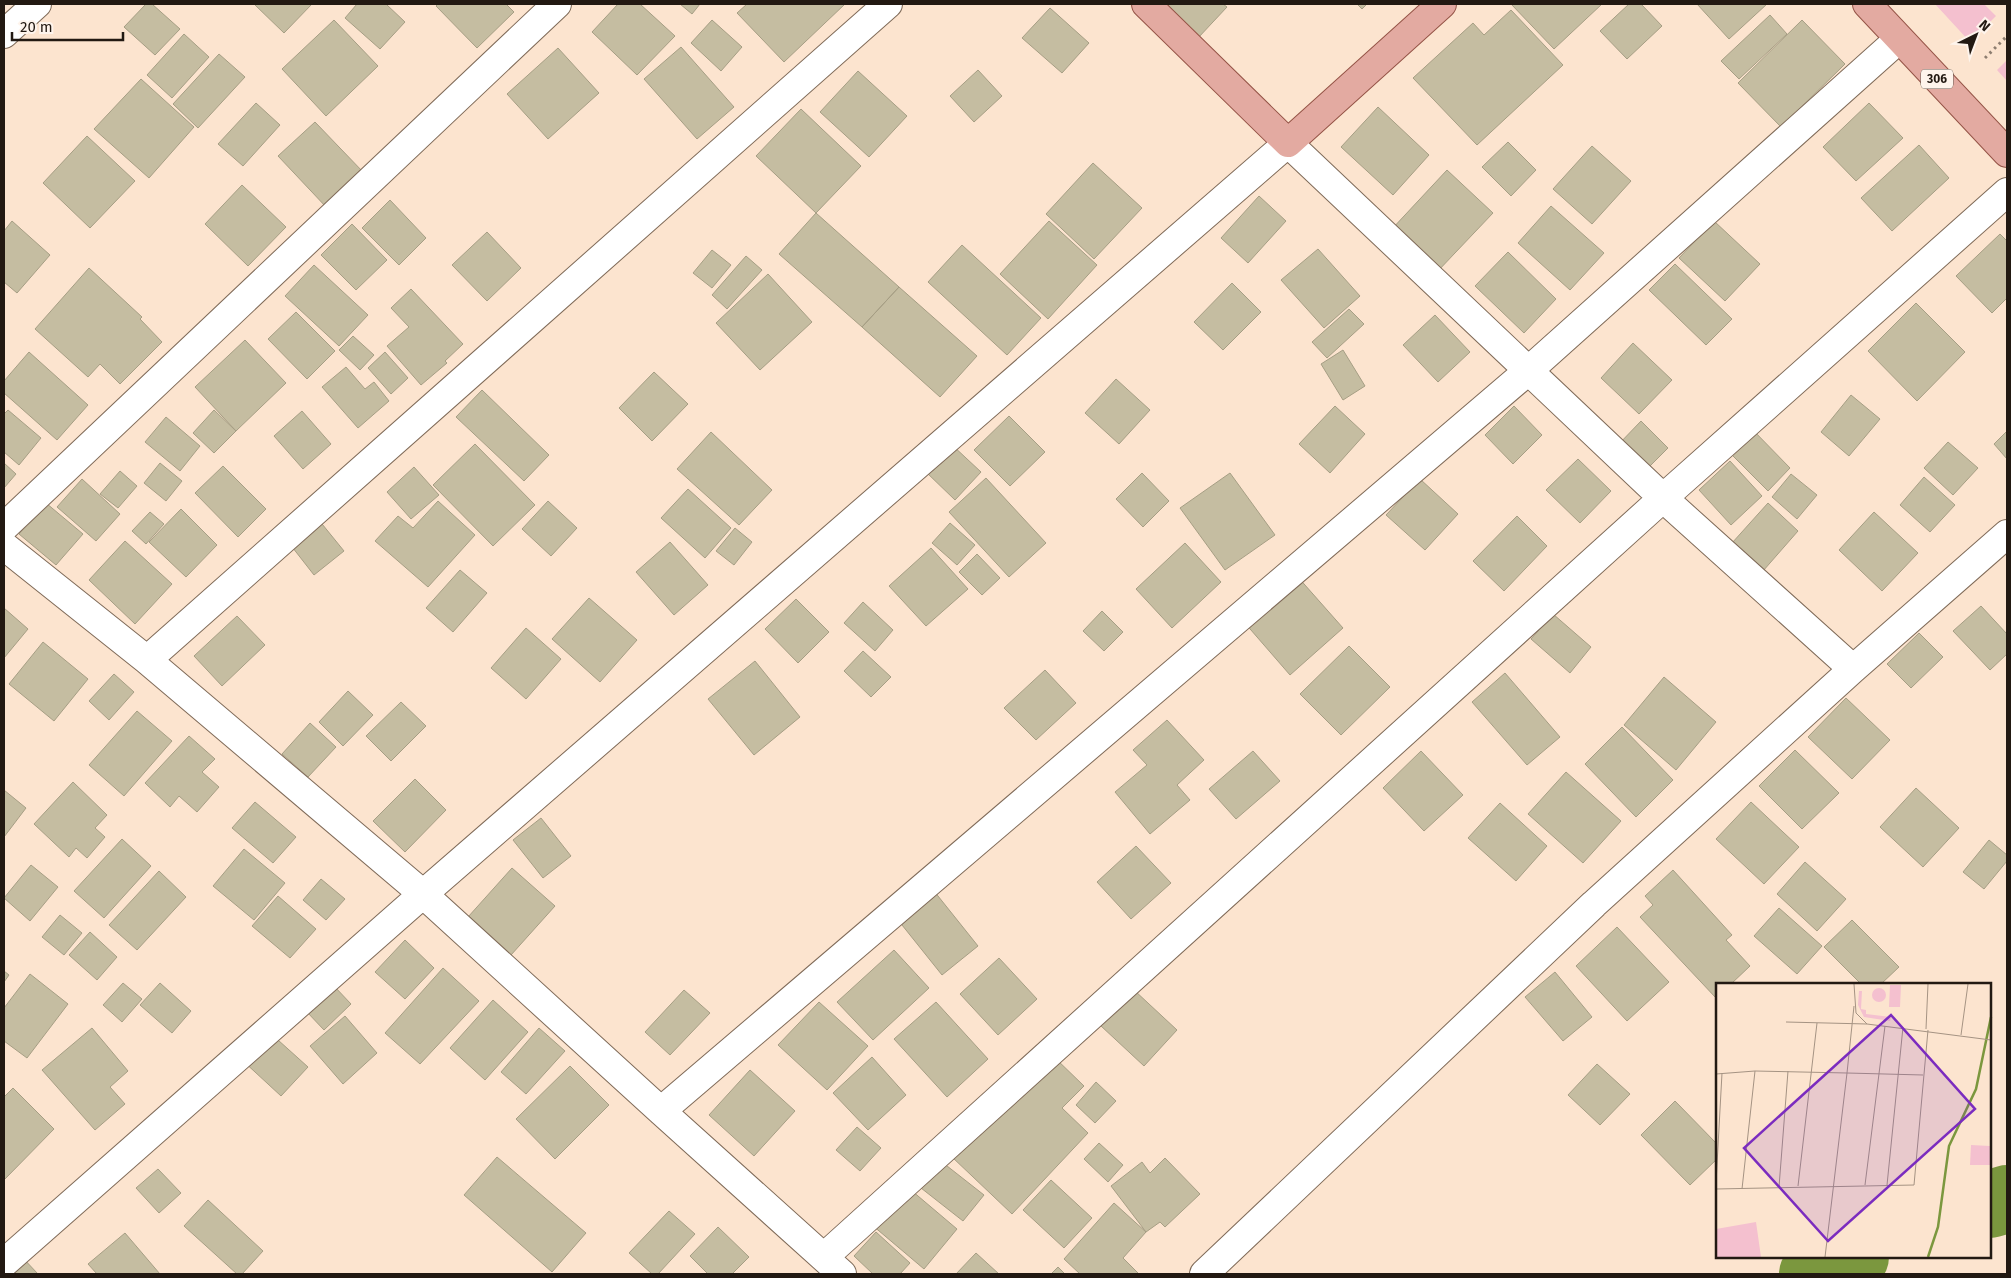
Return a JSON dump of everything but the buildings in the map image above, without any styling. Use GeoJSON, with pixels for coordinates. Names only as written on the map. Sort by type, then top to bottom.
{"type":"FeatureCollection","features":[{"type":"Feature","properties":{"kind":"main road"},"geometry":{"type":"LineString","coordinates":[[1146,4],[1288,143],[1442,4]]}},
{"type":"Feature","properties":{"kind":"main road","name":"306"},"geometry":{"type":"LineString","coordinates":[[1867,4],[2007,153]]}},
{"type":"Feature","properties":{"kind":"street"},"geometry":{"type":"LineString","coordinates":[[4,34],[37,4]]}},
{"type":"Feature","properties":{"kind":"street"},"geometry":{"type":"LineString","coordinates":[[4,527],[557,4]]}},
{"type":"Feature","properties":{"kind":"street"},"geometry":{"type":"LineString","coordinates":[[147,660],[888,4]]}},
{"type":"Feature","properties":{"kind":"street"},"geometry":{"type":"LineString","coordinates":[[661,1111],[1528,371],[1899,39]]}},
{"type":"Feature","properties":{"kind":"street"},"geometry":{"type":"LineString","coordinates":[[4,1263],[422,894],[1288,143],[1662,498],[1853,669]]}},
{"type":"Feature","properties":{"kind":"street"},"geometry":{"type":"LineString","coordinates":[[4,546],[147,660],[422,894],[833,1266],[1662,498],[2007,192]]}},
{"type":"Feature","properties":{"kind":"street"},"geometry":{"type":"LineString","coordinates":[[1204,1274],[1594,904],[1853,669],[2007,534]]}},
{"type":"Feature","properties":{"kind":"path"},"geometry":{"type":"LineString","coordinates":[[1985,58],[2007,36]]}},
{"type":"Feature","properties":{"kind":"shaded area"},"geometry":{"type":"Polygon","coordinates":[[[1935,4],[1984,4],[1996,16],[1970,42],[1935,4]]]}},
{"type":"Feature","properties":{"kind":"shaded area"},"geometry":{"type":"Polygon","coordinates":[[[2007,60],[2007,81],[1997,70],[2007,60]]]}},
{"type":"Feature","properties":{"kind":"waterway"},"geometry":{"type":"LineString","coordinates":[[1991,1204],[2007,1199]]}},
{"type":"Feature","properties":{"kind":"waterway"},"geometry":{"type":"LineString","coordinates":[[1813,1274],[1853,1258]]}}]}
